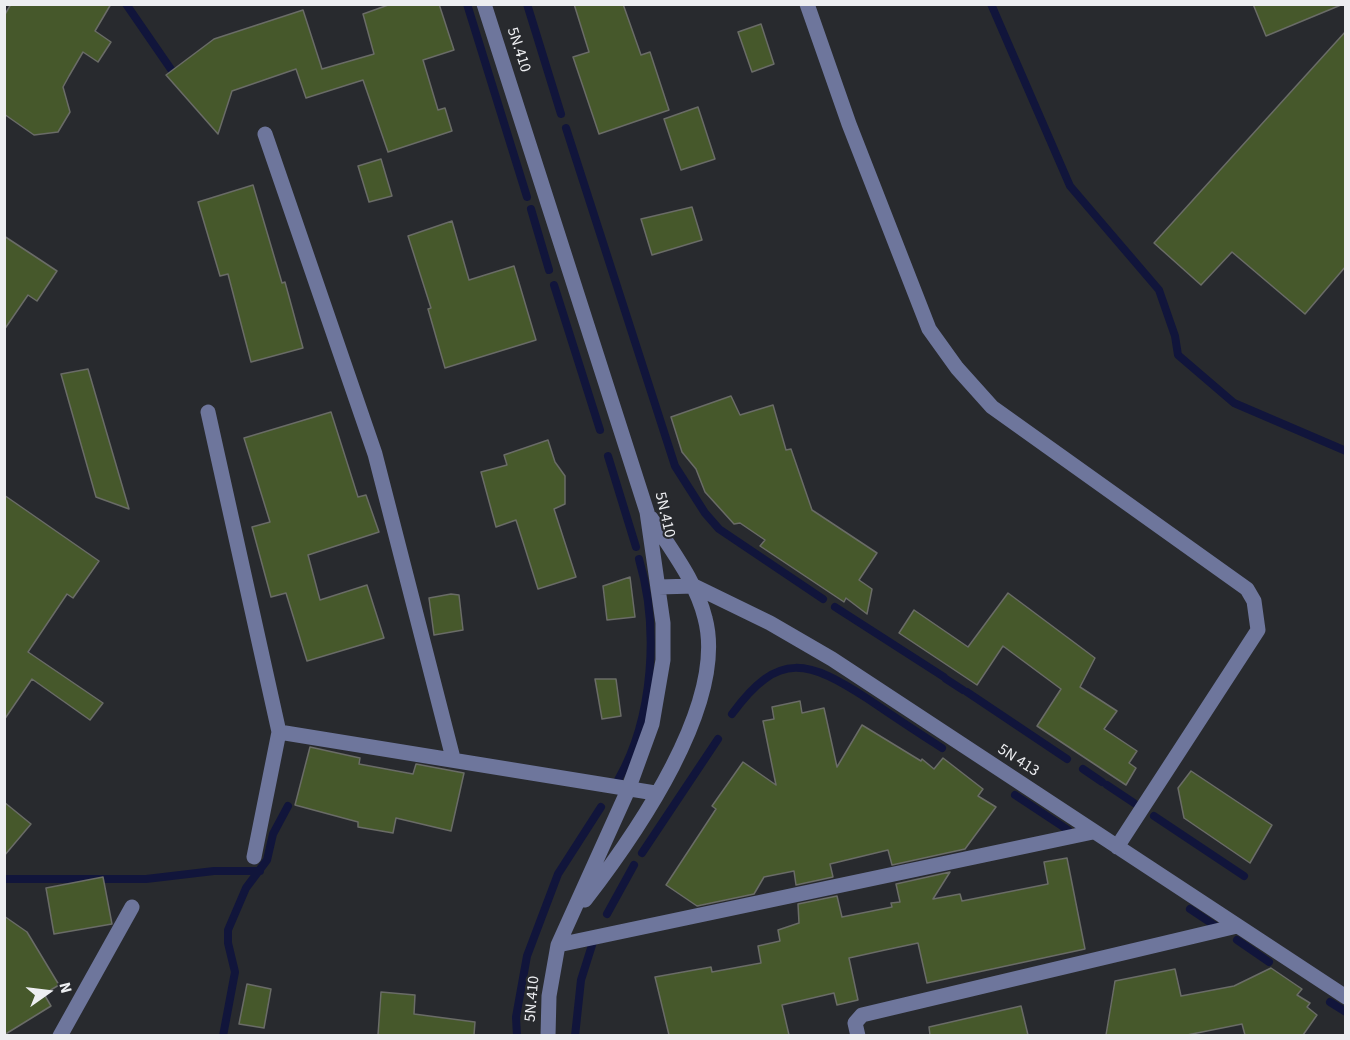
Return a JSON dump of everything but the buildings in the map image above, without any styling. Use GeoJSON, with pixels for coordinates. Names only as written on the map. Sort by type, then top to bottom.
{"type":"FeatureCollection","features":[{"type":"Feature","properties":{"kind":"street","name":"5N.410"},"geometry":{"type":"LineString","coordinates":[[484,4],[647,512],[659,587],[663,660],[652,724],[628,789],[558,945],[549,996],[548,1035]]}},
{"type":"Feature","properties":{"kind":"street"},"geometry":{"type":"LineString","coordinates":[[807,4],[849,124],[929,329],[957,368],[992,406],[1247,589],[1254,601],[1258,630],[1117,847]]}},
{"type":"Feature","properties":{"kind":"street"},"geometry":{"type":"LineString","coordinates":[[265,134],[375,454],[453,758]]}},
{"type":"Feature","properties":{"kind":"street"},"geometry":{"type":"LineString","coordinates":[[208,412],[279,732],[254,857]]}},
{"type":"Feature","properties":{"kind":"street"},"geometry":{"type":"LineString","coordinates":[[568,921],[619,854],[683,745],[701,697],[709,656],[706,620],[694,586],[647,512]]}},
{"type":"Feature","properties":{"kind":"street","name":"5N 413"},"geometry":{"type":"LineString","coordinates":[[659,587],[694,586],[770,623],[832,659],[1346,997]]}},
{"type":"Feature","properties":{"kind":"street"},"geometry":{"type":"LineString","coordinates":[[279,732],[453,758],[656,793]]}},
{"type":"Feature","properties":{"kind":"street"},"geometry":{"type":"LineString","coordinates":[[558,945],[1094,832]]}},
{"type":"Feature","properties":{"kind":"street"},"geometry":{"type":"LineString","coordinates":[[60,1035],[132,907]]}},
{"type":"Feature","properties":{"kind":"street"},"geometry":{"type":"LineString","coordinates":[[858,1035],[855,1023],[862,1015],[1237,926]]}},
{"type":"Feature","properties":{"kind":"waterway"},"geometry":{"type":"LineString","coordinates":[[126,4],[177,78]]}},
{"type":"Feature","properties":{"kind":"waterway"},"geometry":{"type":"LineString","coordinates":[[467,4],[527,197]]}},
{"type":"Feature","properties":{"kind":"waterway"},"geometry":{"type":"LineString","coordinates":[[527,4],[561,114]]}},
{"type":"Feature","properties":{"kind":"waterway"},"geometry":{"type":"LineString","coordinates":[[991,4],[1070,186],[1159,290],[1175,336],[1178,355],[1234,403],[1346,451]]}},
{"type":"Feature","properties":{"kind":"waterway"},"geometry":{"type":"LineString","coordinates":[[566,128],[675,466],[705,513],[719,529],[823,599]]}},
{"type":"Feature","properties":{"kind":"waterway"},"geometry":{"type":"LineString","coordinates":[[531,209],[549,270]]}},
{"type":"Feature","properties":{"kind":"waterway"},"geometry":{"type":"LineString","coordinates":[[554,285],[600,430]]}},
{"type":"Feature","properties":{"kind":"waterway"},"geometry":{"type":"LineString","coordinates":[[608,456],[636,547]]}},
{"type":"Feature","properties":{"kind":"waterway"},"geometry":{"type":"LineString","coordinates":[[618,780],[639,728],[650,671],[649,613],[639,559]]}},
{"type":"Feature","properties":{"kind":"waterway"},"geometry":{"type":"LineString","coordinates":[[835,607],[944,677]]}},
{"type":"Feature","properties":{"kind":"waterway"},"geometry":{"type":"LineString","coordinates":[[732,714],[749,693],[765,679],[780,671],[796,668],[811,670],[847,686],[942,748]]}},
{"type":"Feature","properties":{"kind":"waterway"},"geometry":{"type":"LineString","coordinates":[[946,679],[963,690]]}},
{"type":"Feature","properties":{"kind":"waterway"},"geometry":{"type":"LineString","coordinates":[[967,692],[1067,759]]}},
{"type":"Feature","properties":{"kind":"waterway"},"geometry":{"type":"LineString","coordinates":[[642,853],[718,739]]}},
{"type":"Feature","properties":{"kind":"waterway"},"geometry":{"type":"LineString","coordinates":[[1083,769],[1102,782]]}},
{"type":"Feature","properties":{"kind":"waterway"},"geometry":{"type":"LineString","coordinates":[[1107,785],[1134,803]]}},
{"type":"Feature","properties":{"kind":"waterway"},"geometry":{"type":"LineString","coordinates":[[1015,795],[1068,830]]}},
{"type":"Feature","properties":{"kind":"waterway"},"geometry":{"type":"LineString","coordinates":[[223,1036],[235,972],[228,943],[228,930],[246,888],[267,860],[273,834],[288,806]]}},
{"type":"Feature","properties":{"kind":"waterway"},"geometry":{"type":"LineString","coordinates":[[517,1036],[516,1017],[527,956],[558,874],[601,807]]}},
{"type":"Feature","properties":{"kind":"waterway"},"geometry":{"type":"LineString","coordinates":[[1154,816],[1244,876]]}},
{"type":"Feature","properties":{"kind":"waterway"},"geometry":{"type":"LineString","coordinates":[[607,914],[634,865]]}},
{"type":"Feature","properties":{"kind":"waterway"},"geometry":{"type":"LineString","coordinates":[[4,879],[146,879],[214,871],[260,871]]}},
{"type":"Feature","properties":{"kind":"waterway"},"geometry":{"type":"LineString","coordinates":[[1190,909],[1217,927]]}},
{"type":"Feature","properties":{"kind":"waterway"},"geometry":{"type":"LineString","coordinates":[[1237,940],[1269,962]]}},
{"type":"Feature","properties":{"kind":"waterway"},"geometry":{"type":"LineString","coordinates":[[575,1036],[581,980],[593,942]]}},
{"type":"Feature","properties":{"kind":"waterway"},"geometry":{"type":"LineString","coordinates":[[1330,1002],[1346,1012]]}}]}
